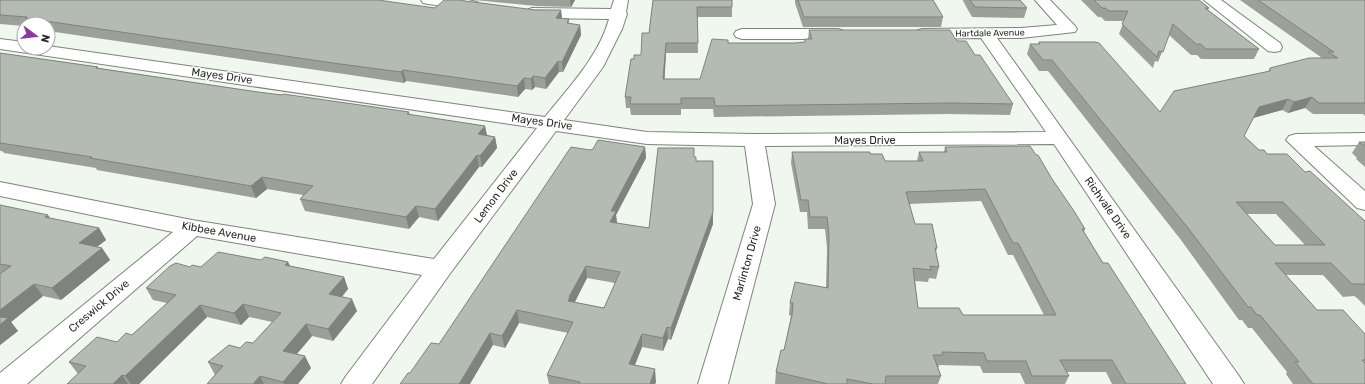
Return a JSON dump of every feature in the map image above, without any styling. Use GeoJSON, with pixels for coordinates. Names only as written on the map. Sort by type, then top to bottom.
{"type":"FeatureCollection","features":[{"type":"Feature","properties":{"kind":"street"},"geometry":{"type":"LineString","coordinates":[[428,0],[490,8]]}},
{"type":"Feature","properties":{"kind":"street","name":"Hartdale Avenue"},"geometry":{"type":"LineString","coordinates":[[906,34],[1021,34],[1069,29],[1042,0]]}},
{"type":"Feature","properties":{"kind":"street"},"geometry":{"type":"LineString","coordinates":[[1211,0],[1274,47]]}},
{"type":"Feature","properties":{"kind":"street"},"geometry":{"type":"LineString","coordinates":[[521,11],[536,13],[620,7]]}},
{"type":"Feature","properties":{"kind":"street","name":"Lemon Drive"},"geometry":{"type":"LineString","coordinates":[[356,384],[440,269],[594,67],[614,29],[620,7]]}},
{"type":"Feature","properties":{"kind":"street","name":"Richvale Drive"},"geometry":{"type":"LineString","coordinates":[[985,33],[1060,138],[1229,384]]}},
{"type":"Feature","properties":{"kind":"street"},"geometry":{"type":"LineString","coordinates":[[742,34],[852,34]]}},
{"type":"Feature","properties":{"kind":"street"},"geometry":{"type":"LineString","coordinates":[[0,44],[16,46]]}},
{"type":"Feature","properties":{"kind":"street","name":"Mayes Drive"},"geometry":{"type":"LineString","coordinates":[[56,52],[647,138],[754,140],[1060,138]]}},
{"type":"Feature","properties":{"kind":"street"},"geometry":{"type":"LineString","coordinates":[[1365,139],[1296,140],[1365,203]]}},
{"type":"Feature","properties":{"kind":"street","name":"Marlinton Drive"},"geometry":{"type":"LineString","coordinates":[[713,384],[764,204],[754,140]]}},
{"type":"Feature","properties":{"kind":"street","name":"Kibbee Avenue"},"geometry":{"type":"LineString","coordinates":[[0,189],[192,228],[440,269]]}},
{"type":"Feature","properties":{"kind":"street","name":"Creswick Drive"},"geometry":{"type":"LineString","coordinates":[[7,384],[192,228]]}},
{"type":"Feature","properties":{"kind":"building"},"geometry":{"type":"Polygon","coordinates":[[[0,0],[378,0],[435,8],[444,0],[458,0],[535,10],[561,10],[556,18],[569,19],[567,23],[580,25],[562,62],[558,61],[545,78],[533,76],[531,79],[524,78],[517,86],[403,70],[401,72],[340,64],[56,23],[56,16],[0,15],[0,0]]]}},
{"type":"Feature","properties":{"kind":"building"},"geometry":{"type":"Polygon","coordinates":[[[653,0],[732,0],[732,7],[697,7],[698,43],[666,43],[663,79],[700,79],[712,39],[728,40],[728,43],[795,43],[805,42],[805,39],[812,39],[809,30],[950,30],[957,41],[966,41],[975,55],[980,55],[1013,104],[950,103],[715,106],[714,98],[681,98],[681,104],[630,104],[631,97],[625,97],[631,59],[634,59],[634,55],[641,55],[642,33],[649,33],[653,0]]]}},
{"type":"Feature","properties":{"kind":"building"},"geometry":{"type":"Polygon","coordinates":[[[798,0],[933,0],[943,17],[804,17],[798,0]]]}},
{"type":"Feature","properties":{"kind":"building"},"geometry":{"type":"Polygon","coordinates":[[[970,0],[1020,0],[1027,8],[975,7],[970,0]]]}},
{"type":"Feature","properties":{"kind":"building"},"geometry":{"type":"Polygon","coordinates":[[[1094,0],[1199,0],[1209,8],[1205,8],[1259,49],[1206,49],[1201,44],[1196,44],[1173,24],[1163,52],[1159,51],[1157,57],[1122,24],[1128,11],[1109,11],[1102,8],[1094,0]]]}},
{"type":"Feature","properties":{"kind":"building"},"geometry":{"type":"Polygon","coordinates":[[[1258,0],[1365,0],[1365,103],[1319,103],[1312,97],[1294,102],[1288,99],[1259,107],[1244,136],[1259,150],[1264,150],[1267,154],[1287,154],[1305,172],[1310,171],[1365,221],[1365,285],[1352,284],[1331,263],[1275,263],[1317,310],[1343,310],[1365,334],[1365,360],[1362,360],[1365,363],[1365,384],[1313,384],[1295,362],[1299,362],[1260,315],[1257,315],[1251,307],[1248,307],[1188,228],[1052,60],[1043,60],[1030,44],[1040,44],[1039,42],[1099,43],[1160,112],[1174,91],[1270,71],[1270,68],[1309,58],[1338,58],[1328,52],[1334,52],[1258,0]],[[1236,202],[1275,245],[1325,245],[1283,202],[1236,202]]]}},
{"type":"Feature","properties":{"kind":"building"},"geometry":{"type":"Polygon","coordinates":[[[0,53],[258,92],[283,94],[409,112],[407,114],[485,126],[478,134],[495,137],[480,156],[477,155],[435,209],[416,206],[406,217],[300,199],[313,186],[262,177],[251,186],[90,158],[92,157],[0,143],[0,53]]]}},
{"type":"Feature","properties":{"kind":"building"},"geometry":{"type":"Polygon","coordinates":[[[598,140],[645,147],[611,211],[616,211],[610,222],[649,228],[658,148],[694,148],[694,157],[696,157],[696,161],[713,161],[713,212],[671,328],[667,327],[663,338],[642,334],[629,364],[655,369],[650,384],[579,384],[580,382],[547,375],[573,322],[517,310],[502,336],[490,333],[459,384],[400,384],[408,373],[410,373],[431,343],[439,344],[571,147],[590,150],[593,149],[598,140]],[[586,266],[568,301],[604,308],[620,272],[586,266]]]}},
{"type":"Feature","properties":{"kind":"building"},"geometry":{"type":"Polygon","coordinates":[[[1359,142],[1365,142],[1365,146],[1359,142]]]}},
{"type":"Feature","properties":{"kind":"building"},"geometry":{"type":"Polygon","coordinates":[[[1030,146],[1036,155],[1038,155],[1052,179],[1074,211],[1085,229],[1082,229],[1103,263],[1108,263],[1186,384],[1126,384],[1112,360],[1060,360],[1069,376],[1032,376],[1026,361],[987,361],[984,353],[942,352],[943,355],[933,355],[941,376],[886,376],[885,384],[873,384],[847,379],[847,384],[828,384],[776,372],[781,350],[784,350],[792,315],[793,303],[790,303],[795,282],[828,288],[829,235],[827,217],[810,217],[808,200],[801,200],[792,152],[870,152],[870,154],[882,154],[885,161],[923,161],[919,152],[947,152],[945,147],[1030,146]],[[985,189],[906,192],[915,224],[932,224],[939,267],[930,266],[931,270],[913,268],[918,308],[959,308],[963,315],[1056,315],[1018,243],[1013,243],[985,189]]]}},
{"type":"Feature","properties":{"kind":"building"},"geometry":{"type":"Polygon","coordinates":[[[0,205],[48,215],[45,217],[99,228],[79,243],[102,248],[52,288],[34,284],[0,310],[0,274],[11,266],[0,264],[0,205]]]}},
{"type":"Feature","properties":{"kind":"building"},"geometry":{"type":"Polygon","coordinates":[[[218,252],[261,260],[265,257],[288,262],[285,265],[344,277],[329,294],[352,299],[328,329],[306,324],[283,351],[305,356],[283,382],[260,376],[253,384],[207,384],[223,366],[208,362],[229,345],[240,348],[246,342],[253,343],[281,313],[243,304],[234,313],[200,305],[125,376],[122,375],[113,384],[67,384],[86,366],[69,362],[97,337],[117,342],[126,333],[132,335],[176,295],[146,288],[170,266],[176,263],[190,267],[192,265],[201,267],[218,252]]]}},
{"type":"Feature","properties":{"kind":"building"},"geometry":{"type":"Polygon","coordinates":[[[0,317],[8,318],[0,325],[0,317]]]}}]}
